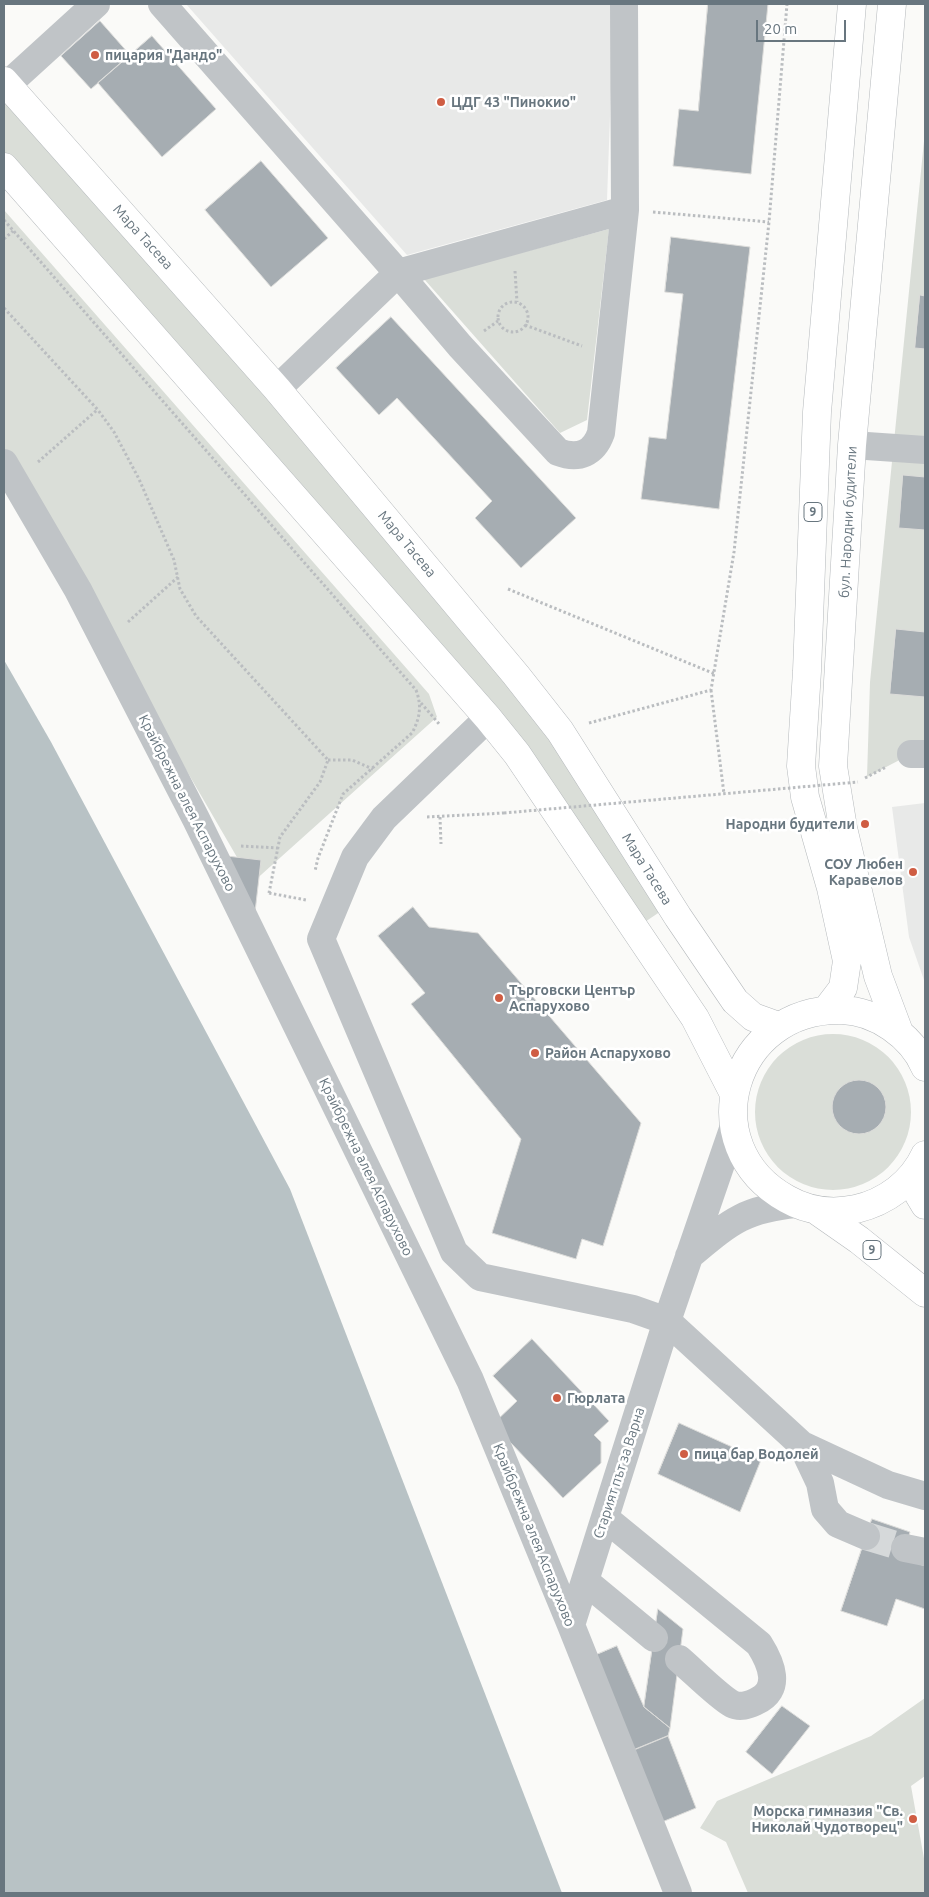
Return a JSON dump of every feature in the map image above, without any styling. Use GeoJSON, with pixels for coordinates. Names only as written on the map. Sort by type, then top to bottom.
{"type":"FeatureCollection","features":[{"type":"Feature","properties":{"kind":"main road","name":"9"},"geometry":{"type":"LineString","coordinates":[[827,1009],[843,988],[847,961],[831,888],[805,797],[801,766],[807,671],[817,412],[852,4]]}},
{"type":"Feature","properties":{"kind":"main road","name":"бул. Народни будители"},"geometry":{"type":"LineString","coordinates":[[892,4],[852,444],[833,766],[843,828],[878,976],[898,1032]]}},
{"type":"Feature","properties":{"kind":"main road","name":"Мара Тасева"},"geometry":{"type":"LineString","coordinates":[[6,83],[277,389],[516,675],[560,731],[674,911],[735,1001],[753,1017],[778,1026]]}},
{"type":"Feature","properties":{"kind":"main road"},"geometry":{"type":"LineString","coordinates":[[4,166],[488,718],[517,754],[695,1018],[734,1094]]}},
{"type":"Feature","properties":{"kind":"main road","name":"9"},"geometry":{"type":"LineString","coordinates":[[925,1067],[913,1046],[898,1032],[882,1022],[865,1014],[827,1009],[801,1014],[778,1026],[759,1043],[744,1064],[734,1094],[734,1126],[740,1146],[749,1165],[762,1181],[778,1194],[806,1207],[859,1240],[925,1293]]}},
{"type":"Feature","properties":{"kind":"main road","name":"9"},"geometry":{"type":"LineString","coordinates":[[806,1207],[843,1212],[870,1206],[894,1193],[920,1165]]}},
{"type":"Feature","properties":{"kind":"main road","name":"9"},"geometry":{"type":"LineString","coordinates":[[920,1165],[919,1194],[925,1205]]}},
{"type":"Feature","properties":{"kind":"street"},"geometry":{"type":"LineString","coordinates":[[6,83],[96,4]]}},
{"type":"Feature","properties":{"kind":"street"},"geometry":{"type":"LineString","coordinates":[[162,4],[398,272],[460,346],[558,452],[567,455],[584,454],[598,442],[602,433],[625,210],[624,4]]}},
{"type":"Feature","properties":{"kind":"street"},"geometry":{"type":"LineString","coordinates":[[277,389],[398,272],[625,210]]}},
{"type":"Feature","properties":{"kind":"street"},"geometry":{"type":"LineString","coordinates":[[852,444],[925,450]]}},
{"type":"Feature","properties":{"kind":"street","name":"Крайбрежна алея Аспарухово"},"geometry":{"type":"LineString","coordinates":[[9,473],[78,590],[105,642],[253,936],[470,1380],[571,1625],[678,1893]]}},
{"type":"Feature","properties":{"kind":"street"},"geometry":{"type":"LineString","coordinates":[[488,718],[384,818],[355,857],[321,939],[454,1252],[480,1276],[633,1309],[667,1321],[802,1444],[888,1485],[925,1496]]}},
{"type":"Feature","properties":{"kind":"street","name":"Старият път за Варна"},"geometry":{"type":"LineString","coordinates":[[571,1625],[667,1321],[734,1126]]}},
{"type":"Feature","properties":{"kind":"street"},"geometry":{"type":"LineString","coordinates":[[689,1256],[740,1217],[766,1207],[806,1207]]}},
{"type":"Feature","properties":{"kind":"street"},"geometry":{"type":"LineString","coordinates":[[802,1444],[820,1483],[825,1509],[838,1524],[866,1536]]}},
{"type":"Feature","properties":{"kind":"street"},"geometry":{"type":"LineString","coordinates":[[605,1518],[759,1644],[770,1661],[773,1678],[769,1691],[760,1700],[746,1706],[733,1704],[679,1659]]}},
{"type":"Feature","properties":{"kind":"street"},"geometry":{"type":"LineString","coordinates":[[585,1581],[654,1638]]}},
{"type":"Feature","properties":{"kind":"path"},"geometry":{"type":"LineString","coordinates":[[724,794],[711,690],[734,552],[768,222],[787,4]]}},
{"type":"Feature","properties":{"kind":"path"},"geometry":{"type":"LineString","coordinates":[[625,210],[768,222]]}},
{"type":"Feature","properties":{"kind":"path"},"geometry":{"type":"LineString","coordinates":[[4,220],[416,690],[421,703],[418,722],[412,733],[343,794],[318,858],[314,876]]}},
{"type":"Feature","properties":{"kind":"path"},"geometry":{"type":"LineString","coordinates":[[4,239],[13,231]]}},
{"type":"Feature","properties":{"kind":"path"},"geometry":{"type":"LineString","coordinates":[[511,302],[521,304],[527,311],[525,325],[513,332],[504,329],[500,325],[498,316],[502,306],[511,302]]}},
{"type":"Feature","properties":{"kind":"path"},"geometry":{"type":"LineString","coordinates":[[4,308],[98,410],[114,432],[139,479],[174,560],[180,589],[196,616],[328,760],[352,760],[372,768]]}},
{"type":"Feature","properties":{"kind":"path"},"geometry":{"type":"LineString","coordinates":[[525,325],[611,357]]}},
{"type":"Feature","properties":{"kind":"path"},"geometry":{"type":"LineString","coordinates":[[9,473],[98,410]]}},
{"type":"Feature","properties":{"kind":"path"},"geometry":{"type":"LineString","coordinates":[[105,642],[178,578]]}},
{"type":"Feature","properties":{"kind":"path"},"geometry":{"type":"LineString","coordinates":[[508,589],[715,674]]}},
{"type":"Feature","properties":{"kind":"path"},"geometry":{"type":"LineString","coordinates":[[560,731],[711,690]]}},
{"type":"Feature","properties":{"kind":"path"},"geometry":{"type":"LineString","coordinates":[[253,936],[267,918],[269,893],[280,836],[320,782],[328,760]]}},
{"type":"Feature","properties":{"kind":"path"},"geometry":{"type":"LineString","coordinates":[[423,817],[504,813],[858,782]]}},
{"type":"Feature","properties":{"kind":"path"},"geometry":{"type":"LineString","coordinates":[[440,817],[441,844]]}},
{"type":"Feature","properties":{"kind":"path"},"geometry":{"type":"LineString","coordinates":[[269,893],[306,901],[310,899]]}},
{"type":"Feature","properties":{"kind":"shaded area","name":"ЦДГ 43 \"Пинокио\""},"geometry":{"type":"Polygon","coordinates":[[[186,4],[614,4],[607,200],[407,255],[186,4]]]}},
{"type":"Feature","properties":{"kind":"shaded area"},"geometry":{"type":"Polygon","coordinates":[[[4,81],[516,675],[670,905],[636,928],[517,754],[4,169],[4,81]]]}},
{"type":"Feature","properties":{"kind":"shaded area"},"geometry":{"type":"Polygon","coordinates":[[[925,131],[925,754],[911,754],[867,777],[870,682],[925,131]]]}},
{"type":"Feature","properties":{"kind":"shaded area"},"geometry":{"type":"Polygon","coordinates":[[[4,210],[429,694],[437,717],[252,883],[4,457],[4,210]]]}},
{"type":"Feature","properties":{"kind":"shaded area"},"geometry":{"type":"Polygon","coordinates":[[[609,229],[587,420],[560,433],[424,279],[609,229]]]}},
{"type":"Feature","properties":{"kind":"shaded area"},"geometry":{"type":"Polygon","coordinates":[[[4,660],[51,742],[290,1189],[562,1893],[4,1893],[4,660]]]}},
{"type":"Feature","properties":{"kind":"shaded area","name":"СОУ Любен Каравелов"},"geometry":{"type":"Polygon","coordinates":[[[925,803],[925,983],[909,937],[892,807],[925,803]]]}},
{"type":"Feature","properties":{"kind":"shaded area"},"geometry":{"type":"Polygon","coordinates":[[[825,1034],[841,1034],[856,1037],[870,1043],[888,1057],[902,1075],[908,1089],[911,1112],[908,1135],[902,1149],[888,1167],[870,1181],[856,1187],[841,1190],[825,1190],[810,1187],[796,1181],[778,1167],[768,1155],[758,1135],[755,1120],[755,1104],[758,1089],[764,1075],[778,1057],[790,1047],[810,1037],[825,1034]]]}},
{"type":"Feature","properties":{"kind":"shaded area"},"geometry":{"type":"Polygon","coordinates":[[[925,1698],[925,1776],[911,1786],[925,1864],[925,1893],[748,1893],[726,1842],[700,1828],[717,1801],[871,1736],[925,1698]]]}},
{"type":"Feature","properties":{"kind":"building"},"geometry":{"type":"Polygon","coordinates":[[[708,4],[768,4],[751,174],[673,166],[679,109],[698,111],[708,4]]]}},
{"type":"Feature","properties":{"kind":"building","name":"пицария \"Дандо\""},"geometry":{"type":"Polygon","coordinates":[[[100,21],[130,55],[91,89],[61,56],[100,21]]]}},
{"type":"Feature","properties":{"kind":"building"},"geometry":{"type":"Polygon","coordinates":[[[152,36],[216,109],[162,157],[98,83],[152,36]]]}},
{"type":"Feature","properties":{"kind":"building"},"geometry":{"type":"Polygon","coordinates":[[[261,161],[328,238],[271,287],[205,210],[261,161]]]}},
{"type":"Feature","properties":{"kind":"building"},"geometry":{"type":"Polygon","coordinates":[[[671,237],[750,247],[719,509],[641,499],[649,437],[666,439],[683,294],[665,292],[671,237]]]}},
{"type":"Feature","properties":{"kind":"building"},"geometry":{"type":"Polygon","coordinates":[[[920,295],[925,296],[925,349],[915,348],[920,295]]]}},
{"type":"Feature","properties":{"kind":"building"},"geometry":{"type":"Polygon","coordinates":[[[391,317],[576,518],[521,568],[475,518],[492,501],[397,398],[379,415],[336,368],[391,317]]]}},
{"type":"Feature","properties":{"kind":"building"},"geometry":{"type":"Polygon","coordinates":[[[903,475],[925,477],[925,530],[899,528],[903,475]]]}},
{"type":"Feature","properties":{"kind":"building"},"geometry":{"type":"Polygon","coordinates":[[[896,629],[925,632],[925,697],[890,694],[896,629]]]}},
{"type":"Feature","properties":{"kind":"building"},"geometry":{"type":"Polygon","coordinates":[[[218,855],[261,860],[254,921],[218,855]]]}},
{"type":"Feature","properties":{"kind":"building"},"geometry":{"type":"Polygon","coordinates":[[[413,907],[429,927],[478,933],[641,1123],[603,1246],[582,1239],[576,1259],[492,1233],[521,1139],[411,1004],[425,993],[378,936],[413,907]]]}},
{"type":"Feature","properties":{"kind":"building"},"geometry":{"type":"Polygon","coordinates":[[[854,1080],[864,1080],[874,1084],[882,1092],[886,1107],[882,1122],[874,1130],[864,1134],[854,1134],[844,1130],[836,1122],[832,1112],[832,1102],[836,1092],[844,1084],[854,1080]]]}},
{"type":"Feature","properties":{"kind":"building"},"geometry":{"type":"Polygon","coordinates":[[[532,1339],[609,1421],[594,1435],[601,1442],[601,1463],[563,1498],[493,1424],[517,1401],[493,1376],[532,1339]]]}},
{"type":"Feature","properties":{"kind":"building"},"geometry":{"type":"Polygon","coordinates":[[[679,1423],[761,1460],[740,1512],[658,1474],[679,1423]]]}},
{"type":"Feature","properties":{"kind":"building"},"geometry":{"type":"Polygon","coordinates":[[[872,1519],[910,1532],[902,1558],[925,1566],[925,1609],[896,1599],[887,1626],[841,1611],[872,1519]]]}},
{"type":"Feature","properties":{"kind":"building"},"geometry":{"type":"Polygon","coordinates":[[[658,1609],[683,1629],[670,1728],[644,1707],[658,1609]]]}},
{"type":"Feature","properties":{"kind":"building"},"geometry":{"type":"Polygon","coordinates":[[[617,1646],[644,1707],[670,1728],[668,1736],[634,1750],[596,1655],[617,1646]]]}},
{"type":"Feature","properties":{"kind":"building"},"geometry":{"type":"Polygon","coordinates":[[[782,1706],[810,1726],[772,1774],[746,1752],[782,1706]]]}},
{"type":"Feature","properties":{"kind":"building"},"geometry":{"type":"Polygon","coordinates":[[[668,1736],[696,1808],[662,1822],[634,1750],[668,1736]]]}},
{"type":"Feature","properties":{"kind":"tunnel"},"geometry":{"type":"LineString","coordinates":[[866,1536],[905,1548]]}},
{"type":"Feature","properties":{"kind":"place","name":"пицария \"Дандо\""},"geometry":{"type":"Point","coordinates":[95,55]}},
{"type":"Feature","properties":{"kind":"place","name":"ЦДГ 43 \"Пинокио\""},"geometry":{"type":"Point","coordinates":[441,102]}},
{"type":"Feature","properties":{"kind":"place","name":"Народни будители"},"geometry":{"type":"Point","coordinates":[865,824]}},
{"type":"Feature","properties":{"kind":"place","name":"СОУ Любен Каравелов"},"geometry":{"type":"Point","coordinates":[913,872]}},
{"type":"Feature","properties":{"kind":"place","name":"Търговски Център Аспарухово"},"geometry":{"type":"Point","coordinates":[499,998]}},
{"type":"Feature","properties":{"kind":"place","name":"Район Аспарухово"},"geometry":{"type":"Point","coordinates":[535,1053]}},
{"type":"Feature","properties":{"kind":"place","name":"Гюрлата"},"geometry":{"type":"Point","coordinates":[557,1398]}},
{"type":"Feature","properties":{"kind":"place","name":"пица бар Водолей"},"geometry":{"type":"Point","coordinates":[684,1454]}},
{"type":"Feature","properties":{"kind":"place","name":"Морска гимназия \"Св. Николай Чудотворец\""},"geometry":{"type":"Point","coordinates":[913,1819]}}]}
